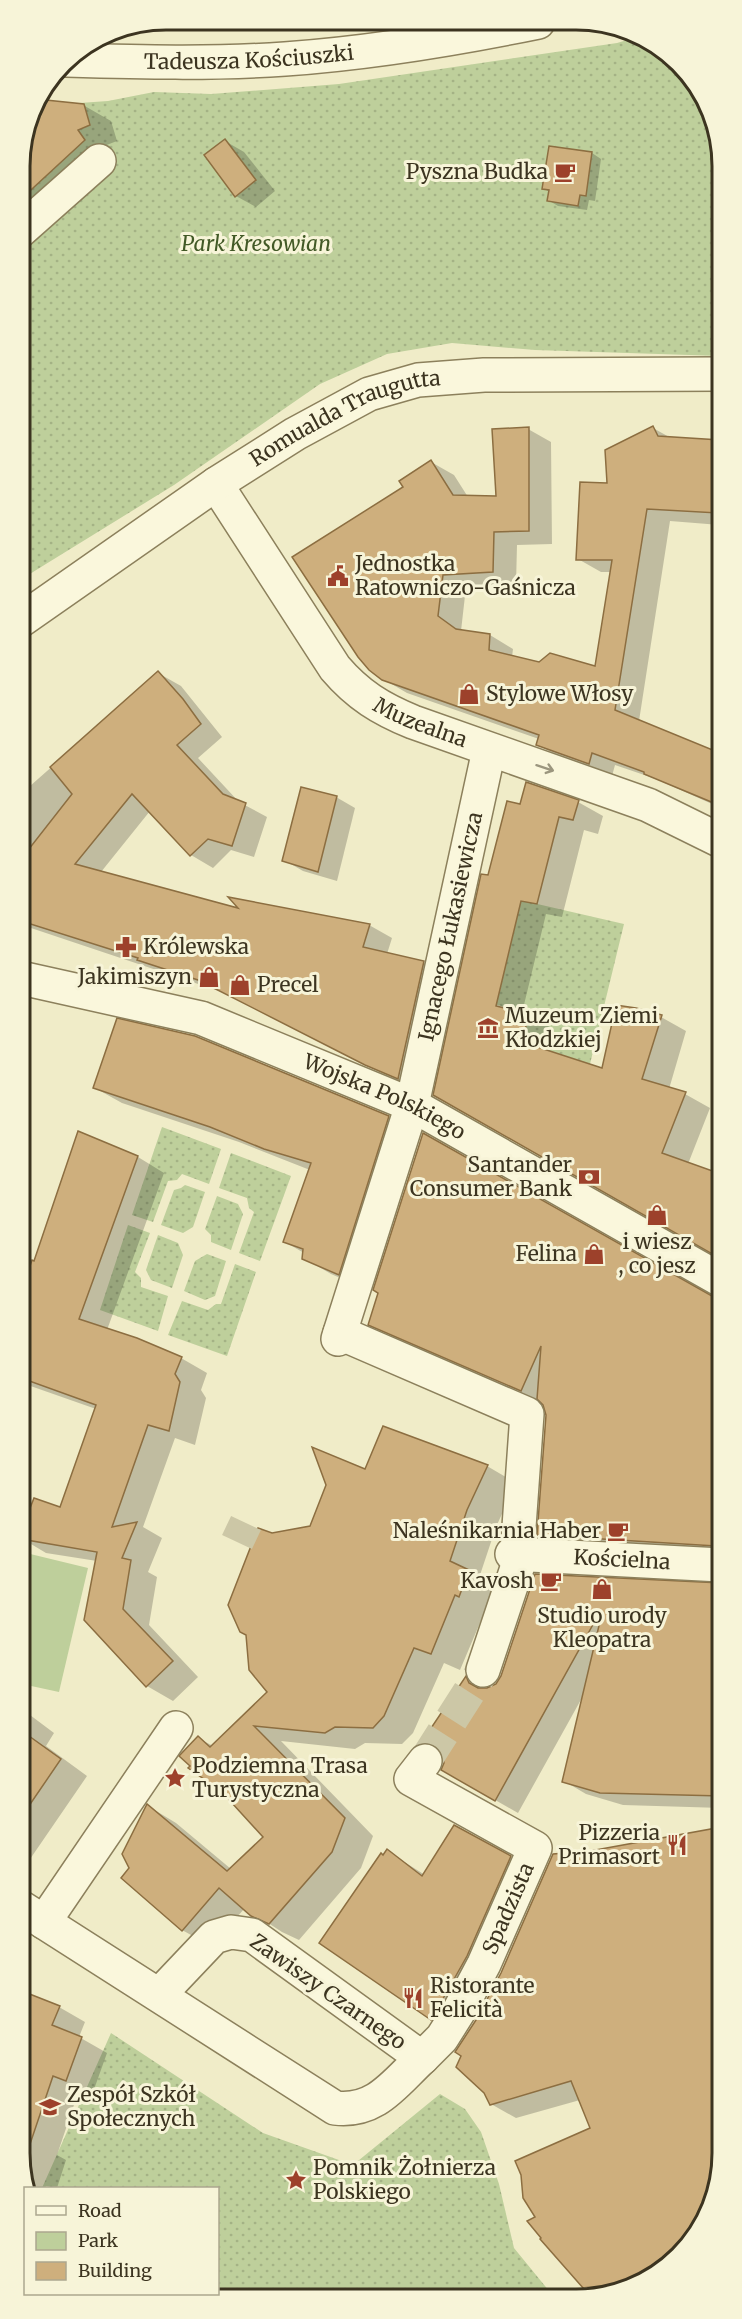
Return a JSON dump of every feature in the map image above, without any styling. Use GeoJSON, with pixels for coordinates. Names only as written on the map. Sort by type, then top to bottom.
{"type":"FeatureCollection","features":[{"type":"Feature","properties":{"kind":"street","name":"Tadeusza Kościuszki"},"geometry":{"type":"LineString","coordinates":[[80,60],[221,62],[287,59],[431,41],[493,30]]}},
{"type":"Feature","properties":{"kind":"street"},"geometry":{"type":"LineString","coordinates":[[30,222],[99,161]]}},
{"type":"Feature","properties":{"kind":"street","name":"Romualda Traugutta"},"geometry":{"type":"LineString","coordinates":[[30,614],[216,484],[296,434],[369,394],[418,380],[484,375],[712,374]]}},
{"type":"Feature","properties":{"kind":"street","name":"Muzealna"},"geometry":{"type":"LineString","coordinates":[[216,484],[326,654],[350,685],[367,699],[388,712],[648,805],[712,837]]}},
{"type":"Feature","properties":{"kind":"street","name":"Ignacego Łukasiewicza"},"geometry":{"type":"LineString","coordinates":[[489,750],[412,1105],[339,1336],[527,1414],[517,1555]]}},
{"type":"Feature","properties":{"kind":"street","name":"Wojska Polskiego"},"geometry":{"type":"LineString","coordinates":[[30,980],[201,1018],[412,1105],[712,1275]]}},
{"type":"Feature","properties":{"kind":"street"},"geometry":{"type":"LineString","coordinates":[[483,1670],[517,1555]]}},
{"type":"Feature","properties":{"kind":"street","name":"Kościelna"},"geometry":{"type":"LineString","coordinates":[[517,1555],[712,1565]]}},
{"type":"Feature","properties":{"kind":"street"},"geometry":{"type":"LineString","coordinates":[[33,1915],[176,1728]]}},
{"type":"Feature","properties":{"kind":"street","name":"Spadzista"},"geometry":{"type":"LineString","coordinates":[[422,2058],[442,2038],[459,2011],[484,1964],[536,1848],[411,1779],[424,1761]]}},
{"type":"Feature","properties":{"kind":"street","name":"Zawiszy Czarnego"},"geometry":{"type":"LineString","coordinates":[[33,1915],[335,2108],[352,2110],[371,2104],[422,2058],[252,1935],[231,1932],[214,1937],[159,1995]]}},
{"type":"Feature","properties":{"kind":"green space","name":"Park Kresowian"},"geometry":{"type":"Polygon","coordinates":[[[628,40],[659,58],[684,83],[702,114],[712,157],[712,356],[535,350],[452,343],[387,354],[320,384],[174,485],[30,574],[30,157],[40,114],[47,102],[65,104],[108,101],[154,92],[211,94],[339,84],[628,40]]]}},
{"type":"Feature","properties":{"kind":"green space"},"geometry":{"type":"Polygon","coordinates":[[[520,900],[624,924],[590,1064],[522,1042],[529,1014],[494,1004],[500,991],[520,900]]]}},
{"type":"Feature","properties":{"kind":"green space"},"geometry":{"type":"Polygon","coordinates":[[[162,1127],[221,1149],[209,1184],[182,1174],[177,1180],[168,1181],[153,1222],[132,1215],[162,1127]]]}},
{"type":"Feature","properties":{"kind":"green space"},"geometry":{"type":"Polygon","coordinates":[[[231,1153],[291,1176],[260,1261],[239,1253],[254,1212],[249,1208],[247,1198],[219,1188],[231,1153]]]}},
{"type":"Feature","properties":{"kind":"green space"},"geometry":{"type":"Polygon","coordinates":[[[185,1185],[205,1192],[193,1227],[183,1233],[161,1225],[174,1190],[185,1185]]]}},
{"type":"Feature","properties":{"kind":"green space"},"geometry":{"type":"Polygon","coordinates":[[[217,1196],[238,1204],[243,1214],[231,1250],[211,1242],[211,1235],[205,1229],[217,1196]]]}},
{"type":"Feature","properties":{"kind":"green space"},"geometry":{"type":"Polygon","coordinates":[[[128,1225],[150,1233],[135,1272],[141,1278],[141,1287],[168,1296],[158,1331],[100,1310],[128,1225]]]}},
{"type":"Feature","properties":{"kind":"green space"},"geometry":{"type":"Polygon","coordinates":[[[158,1235],[178,1243],[183,1255],[172,1288],[151,1280],[146,1270],[158,1235]]]}},
{"type":"Feature","properties":{"kind":"green space"},"geometry":{"type":"Polygon","coordinates":[[[207,1254],[226,1261],[215,1296],[205,1300],[184,1291],[195,1261],[207,1254]]]}},
{"type":"Feature","properties":{"kind":"green space"},"geometry":{"type":"Polygon","coordinates":[[[235,1264],[256,1272],[227,1356],[168,1335],[182,1301],[208,1310],[216,1304],[221,1304],[235,1264]]]}},
{"type":"Feature","properties":{"kind":"green space"},"geometry":{"type":"Polygon","coordinates":[[[30,1554],[88,1568],[59,1692],[30,1686],[30,1554]]]}},
{"type":"Feature","properties":{"kind":"green space"},"geometry":{"type":"Polygon","coordinates":[[[111,2033],[263,2133],[353,2165],[440,2094],[465,2109],[481,2132],[499,2184],[514,2248],[547,2289],[219,2289],[219,2187],[42,2187],[111,2033]]]}},
{"type":"Feature","properties":{"kind":"building"},"geometry":{"type":"Polygon","coordinates":[[[47,100],[84,104],[90,125],[78,130],[85,140],[30,191],[30,157],[33,140],[40,114],[47,100]]]}},
{"type":"Feature","properties":{"kind":"building"},"geometry":{"type":"Polygon","coordinates":[[[225,139],[256,180],[235,197],[204,155],[225,139]]]}},
{"type":"Feature","properties":{"kind":"building"},"geometry":{"type":"Polygon","coordinates":[[[549,146],[592,152],[586,196],[580,195],[578,206],[547,201],[549,190],[542,189],[549,146]]]}},
{"type":"Feature","properties":{"kind":"building"},"geometry":{"type":"Polygon","coordinates":[[[653,426],[658,436],[712,439],[712,513],[647,509],[615,710],[712,750],[712,802],[644,774],[644,772],[592,753],[589,764],[536,745],[539,735],[382,680],[358,657],[292,557],[403,487],[399,481],[431,460],[453,495],[496,496],[492,429],[529,427],[529,531],[494,532],[493,572],[443,575],[438,616],[456,629],[490,634],[489,650],[539,662],[550,653],[595,666],[612,560],[576,560],[580,482],[607,483],[605,450],[653,426]]]}},
{"type":"Feature","properties":{"kind":"building"},"geometry":{"type":"Polygon","coordinates":[[[158,671],[201,724],[177,745],[223,794],[246,803],[232,846],[208,839],[190,856],[132,794],[75,864],[238,908],[228,897],[370,924],[363,947],[424,961],[398,1079],[365,1065],[198,980],[137,960],[138,958],[30,924],[30,848],[72,794],[50,767],[158,671]]]}},
{"type":"Feature","properties":{"kind":"building"},"geometry":{"type":"Polygon","coordinates":[[[526,782],[579,800],[573,820],[559,817],[537,904],[521,901],[496,1006],[529,1014],[522,1042],[602,1068],[616,1005],[662,1015],[642,1079],[686,1092],[662,1153],[712,1171],[712,1254],[433,1095],[481,874],[488,875],[507,801],[520,804],[526,782]]]}},
{"type":"Feature","properties":{"kind":"building"},"geometry":{"type":"Polygon","coordinates":[[[301,787],[337,796],[318,872],[282,861],[301,787]]]}},
{"type":"Feature","properties":{"kind":"building"},"geometry":{"type":"Polygon","coordinates":[[[117,1018],[195,1036],[389,1116],[339,1275],[302,1259],[303,1249],[283,1242],[311,1163],[264,1149],[210,1127],[93,1088],[117,1018]]]}},
{"type":"Feature","properties":{"kind":"building"},"geometry":{"type":"Polygon","coordinates":[[[78,1131],[138,1156],[79,1319],[137,1338],[182,1357],[175,1374],[180,1382],[169,1431],[148,1425],[112,1527],[137,1522],[122,1558],[131,1560],[123,1609],[173,1661],[146,1687],[84,1620],[97,1552],[30,1541],[30,1508],[34,1498],[60,1507],[96,1405],[30,1381],[30,1266],[32,1260],[34,1261],[78,1131]]]}},
{"type":"Feature","properties":{"kind":"building"},"geometry":{"type":"Polygon","coordinates":[[[423,1133],[712,1296],[712,1546],[537,1535],[546,1415],[543,1405],[537,1399],[541,1346],[521,1391],[368,1325],[378,1293],[373,1290],[423,1133]]]}},
{"type":"Feature","properties":{"kind":"building"},"geometry":{"type":"Polygon","coordinates":[[[383,1426],[488,1465],[467,1510],[450,1561],[469,1570],[459,1597],[455,1595],[431,1654],[414,1648],[384,1716],[373,1728],[335,1727],[325,1733],[254,1726],[345,1818],[332,1852],[269,1924],[251,1916],[219,1888],[182,1931],[121,1878],[129,1868],[122,1854],[147,1804],[227,1871],[263,1837],[221,1791],[188,1768],[190,1766],[179,1756],[198,1736],[210,1747],[267,1692],[249,1670],[246,1635],[240,1632],[228,1605],[258,1528],[272,1533],[310,1526],[326,1485],[312,1447],[365,1469],[383,1426]]]}},
{"type":"Feature","properties":{"kind":"building"},"geometry":{"type":"Polygon","coordinates":[[[535,1574],[712,1583],[712,1796],[600,1793],[562,1782],[602,1613],[600,1612],[495,1801],[441,1770],[444,1763],[442,1753],[436,1746],[421,1743],[466,1676],[469,1683],[478,1688],[487,1688],[496,1684],[501,1676],[535,1574]]]}},
{"type":"Feature","properties":{"kind":"building"},"geometry":{"type":"Polygon","coordinates":[[[30,1737],[61,1759],[30,1804],[30,1737]]]}},
{"type":"Feature","properties":{"kind":"building"},"geometry":{"type":"Polygon","coordinates":[[[454,1825],[511,1856],[467,1956],[431,2020],[319,1943],[381,1853],[383,1855],[387,1849],[422,1876],[454,1825]]]}},
{"type":"Feature","properties":{"kind":"building"},"geometry":{"type":"Polygon","coordinates":[[[712,1829],[712,2162],[702,2205],[689,2228],[666,2255],[636,2275],[619,2282],[584,2289],[527,2221],[535,2217],[523,2198],[521,2175],[515,2161],[590,2128],[571,2081],[490,2105],[484,2093],[456,2067],[461,2056],[455,2052],[476,2020],[501,1973],[553,1854],[590,1851],[712,1829]]]}},
{"type":"Feature","properties":{"kind":"building"},"geometry":{"type":"Polygon","coordinates":[[[30,1994],[60,2006],[52,2025],[82,2037],[66,2081],[53,2076],[30,2144],[30,1994]]]}},
{"type":"Feature","properties":{"kind":"tunnel"},"geometry":{"type":"LineString","coordinates":[[237,1542],[246,1523]]}},
{"type":"Feature","properties":{"kind":"tunnel"},"geometry":{"type":"LineString","coordinates":[[425,1761],[483,1670]]}},
{"type":"Feature","properties":{"kind":"place","name":"Pyszna Budka"},"geometry":{"type":"Point","coordinates":[565,172]}},
{"type":"Feature","properties":{"kind":"place","name":"Jednostka Ratowniczo-Gaśnicza"},"geometry":{"type":"Point","coordinates":[338,576]}},
{"type":"Feature","properties":{"kind":"place","name":"Stylowe Włosy"},"geometry":{"type":"Point","coordinates":[469,694]}},
{"type":"Feature","properties":{"kind":"place","name":"Królewska"},"geometry":{"type":"Point","coordinates":[126,947]}},
{"type":"Feature","properties":{"kind":"place","name":"Jakimiszyn"},"geometry":{"type":"Point","coordinates":[209,977]}},
{"type":"Feature","properties":{"kind":"place","name":"Precel"},"geometry":{"type":"Point","coordinates":[240,985]}},
{"type":"Feature","properties":{"kind":"place","name":"Muzeum Ziemi Kłodzkiej"},"geometry":{"type":"Point","coordinates":[488,1028]}},
{"type":"Feature","properties":{"kind":"place","name":"Santander Consumer Bank"},"geometry":{"type":"Point","coordinates":[589,1177]}},
{"type":"Feature","properties":{"kind":"place","name":"i wiesz , co jesz"},"geometry":{"type":"Point","coordinates":[657,1215]}},
{"type":"Feature","properties":{"kind":"place","name":"Felina"},"geometry":{"type":"Point","coordinates":[594,1254]}},
{"type":"Feature","properties":{"kind":"place","name":"Naleśnikarnia Haber"},"geometry":{"type":"Point","coordinates":[618,1531]}},
{"type":"Feature","properties":{"kind":"place","name":"Kavosh"},"geometry":{"type":"Point","coordinates":[551,1581]}},
{"type":"Feature","properties":{"kind":"place","name":"Studio urody Kleopatra"},"geometry":{"type":"Point","coordinates":[602,1589]}},
{"type":"Feature","properties":{"kind":"place","name":"Podziemna Trasa Turystyczna"},"geometry":{"type":"Point","coordinates":[175,1778]}},
{"type":"Feature","properties":{"kind":"place","name":"Pizzeria Primasort"},"geometry":{"type":"Point","coordinates":[677,1845]}},
{"type":"Feature","properties":{"kind":"place","name":"Ristorante Felicità"},"geometry":{"type":"Point","coordinates":[413,1998]}},
{"type":"Feature","properties":{"kind":"place","name":"Zespół Szkół Społecznych"},"geometry":{"type":"Point","coordinates":[50,2107]}},
{"type":"Feature","properties":{"kind":"place","name":"Pomnik Żołnierza Polskiego"},"geometry":{"type":"Point","coordinates":[296,2180]}}]}
